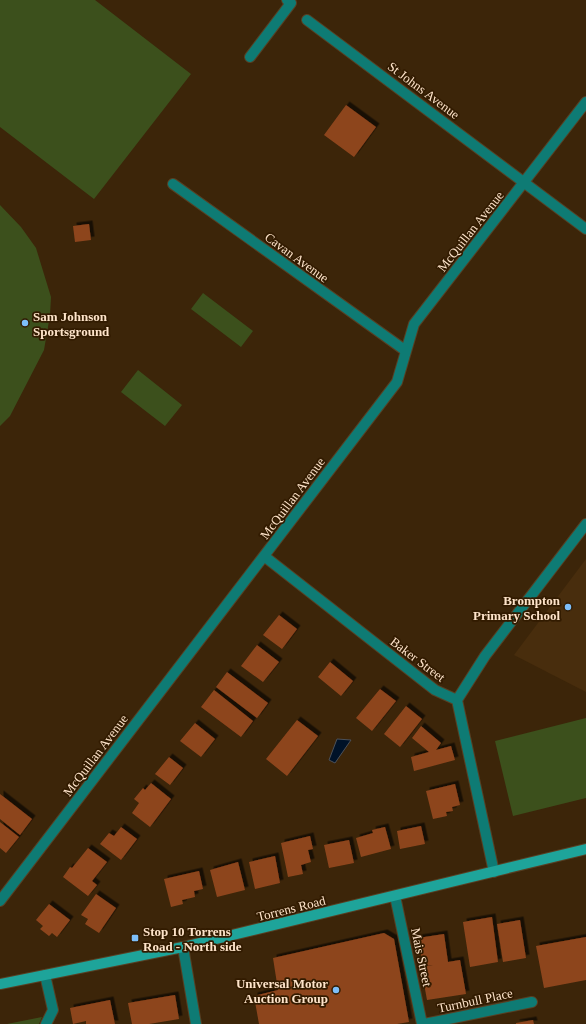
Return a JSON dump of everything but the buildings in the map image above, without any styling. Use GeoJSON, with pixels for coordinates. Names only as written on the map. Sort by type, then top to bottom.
{"type":"FeatureCollection","features":[{"type":"Feature","properties":{"kind":"main road","name":"Torrens Road"},"geometry":{"type":"LineString","coordinates":[[0,984],[183,947],[586,849]]}},
{"type":"Feature","properties":{"kind":"street"},"geometry":{"type":"LineString","coordinates":[[250,57],[291,3],[287,0]]}},
{"type":"Feature","properties":{"kind":"street","name":"St Johns Avenue"},"geometry":{"type":"LineString","coordinates":[[307,20],[586,229]]}},
{"type":"Feature","properties":{"kind":"street","name":"McQuillan Avenue"},"geometry":{"type":"LineString","coordinates":[[0,901],[397,382],[414,324],[586,102]]}},
{"type":"Feature","properties":{"kind":"street","name":"Cavan Avenue"},"geometry":{"type":"LineString","coordinates":[[173,184],[406,351]]}},
{"type":"Feature","properties":{"kind":"street"},"geometry":{"type":"LineString","coordinates":[[494,872],[457,700],[485,656],[586,524]]}},
{"type":"Feature","properties":{"kind":"street","name":"Baker Street"},"geometry":{"type":"LineString","coordinates":[[264,556],[435,690],[457,700]]}},
{"type":"Feature","properties":{"kind":"street","name":"Mais Street"},"geometry":{"type":"LineString","coordinates":[[396,896],[423,1024]]}},
{"type":"Feature","properties":{"kind":"street"},"geometry":{"type":"LineString","coordinates":[[183,947],[196,1024]]}},
{"type":"Feature","properties":{"kind":"street"},"geometry":{"type":"LineString","coordinates":[[45,975],[53,1010],[46,1024]]}},
{"type":"Feature","properties":{"kind":"street","name":"Turnbull Place"},"geometry":{"type":"LineString","coordinates":[[423,1024],[532,1002]]}},
{"type":"Feature","properties":{"kind":"shaded area","name":"Brompton Primary School"},"geometry":{"type":"Polygon","coordinates":[[[586,559],[586,692],[514,655],[586,559]]]}},
{"type":"Feature","properties":{"kind":"green space"},"geometry":{"type":"Polygon","coordinates":[[[0,0],[95,0],[191,74],[94,199],[0,127],[0,0]]]}},
{"type":"Feature","properties":{"kind":"green space","name":"Sam Johnson Sportsground"},"geometry":{"type":"Polygon","coordinates":[[[0,205],[21,227],[36,248],[51,297],[50,315],[44,350],[10,416],[0,426],[0,205]]]}},
{"type":"Feature","properties":{"kind":"green space"},"geometry":{"type":"Polygon","coordinates":[[[203,293],[253,331],[241,347],[191,309],[203,293]]]}},
{"type":"Feature","properties":{"kind":"green space"},"geometry":{"type":"Polygon","coordinates":[[[138,370],[182,405],[165,426],[121,392],[138,370]]]}},
{"type":"Feature","properties":{"kind":"green space"},"geometry":{"type":"Polygon","coordinates":[[[586,718],[586,798],[513,816],[495,741],[586,718]]]}},
{"type":"Feature","properties":{"kind":"green space"},"geometry":{"type":"Polygon","coordinates":[[[42,1017],[39,1024],[7,1024],[42,1017]]]}},
{"type":"Feature","properties":{"kind":"water"},"geometry":{"type":"Polygon","coordinates":[[[337,739],[351,740],[335,763],[329,760],[337,739]]]}},
{"type":"Feature","properties":{"kind":"place","name":"Sam Johnson Sportsground"},"geometry":{"type":"Point","coordinates":[25,323]}},
{"type":"Feature","properties":{"kind":"place","name":"Brompton Primary School"},"geometry":{"type":"Point","coordinates":[568,607]}},
{"type":"Feature","properties":{"kind":"place","name":"Stop 10 Torrens Road - North side"},"geometry":{"type":"Point","coordinates":[135,938]}},
{"type":"Feature","properties":{"kind":"place","name":"Universal Motor Auction Group"},"geometry":{"type":"Point","coordinates":[336,990]}}]}
